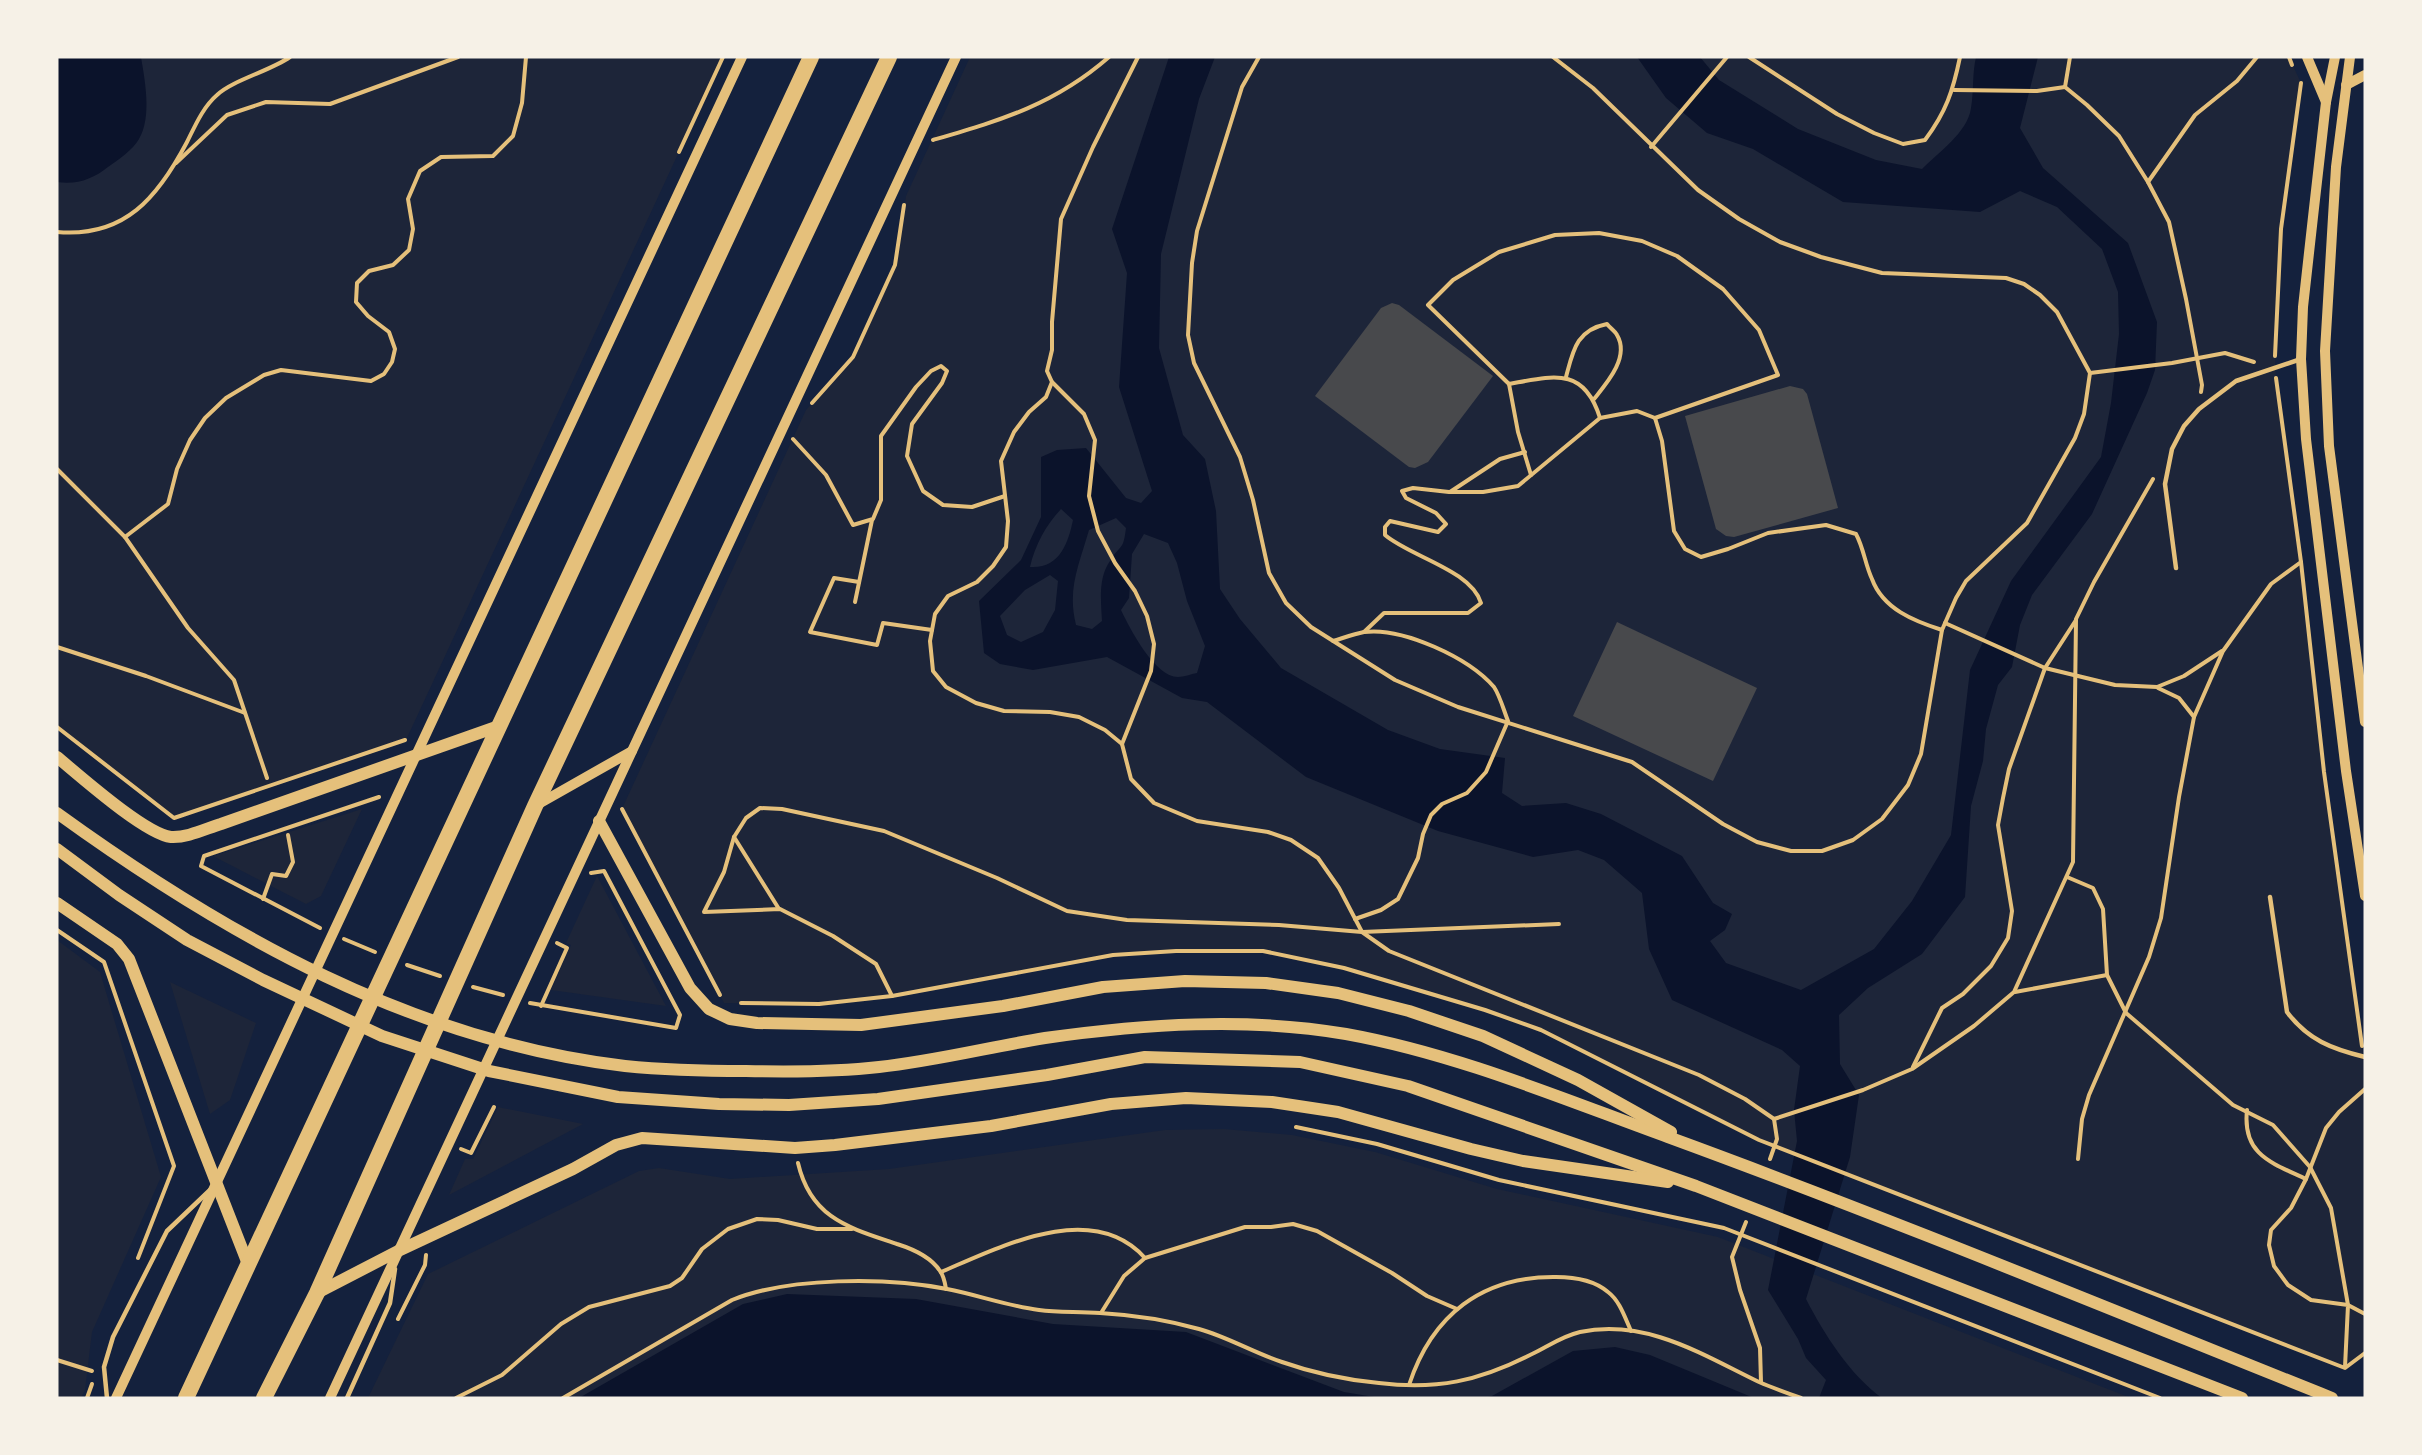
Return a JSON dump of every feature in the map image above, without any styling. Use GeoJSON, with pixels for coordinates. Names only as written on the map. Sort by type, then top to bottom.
{"type":"FeatureCollection","features":[{"type":"Feature","properties":{"kind":"highway"},"geometry":{"type":"LineString","coordinates":[[186,1398],[811,57]]}},
{"type":"Feature","properties":{"kind":"highway"},"geometry":{"type":"LineString","coordinates":[[264,1398],[317,1293],[535,806],[889,57]]}},
{"type":"Feature","properties":{"kind":"main road"},"geometry":{"type":"LineString","coordinates":[[57,758],[138,821],[170,837],[187,835],[499,726]]}},
{"type":"Feature","properties":{"kind":"main road"},"geometry":{"type":"LineString","coordinates":[[57,813],[132,867],[206,914],[276,953],[393,1006],[492,1038],[554,1054],[626,1066],[706,1071],[792,1072],[879,1067],[1048,1038],[1149,1027],[1243,1025],[1346,1034],[1415,1050],[1506,1078],[1704,1150],[1839,1201],[2332,1398]]}},
{"type":"Feature","properties":{"kind":"main road"},"geometry":{"type":"LineString","coordinates":[[599,821],[690,988],[709,1009],[730,1019],[757,1023],[861,1025],[1003,1006],[1103,987],[1185,981],[1266,983],[1338,993],[1409,1011],[1504,1045],[1578,1080],[1704,1150]]}},
{"type":"Feature","properties":{"kind":"main road"},"geometry":{"type":"LineString","coordinates":[[57,849],[119,895],[187,940],[382,1036],[489,1071],[618,1097],[719,1104],[789,1105],[890,1097],[1047,1075],[1144,1057],[1300,1062],[1408,1086],[1696,1186],[2242,1398]]}},
{"type":"Feature","properties":{"kind":"main road"},"geometry":{"type":"LineString","coordinates":[[57,903],[117,944],[129,959],[248,1264]]}},
{"type":"Feature","properties":{"kind":"main road"},"geometry":{"type":"LineString","coordinates":[[317,1293],[398,1251],[573,1169],[616,1144],[642,1138],[795,1148],[888,1140],[991,1126],[1112,1104],[1197,1098],[1272,1102],[1338,1112],[1523,1161],[1696,1186]]}},
{"type":"Feature","properties":{"kind":"street"},"geometry":{"type":"LineString","coordinates":[[116,1398],[742,57]]}},
{"type":"Feature","properties":{"kind":"street"},"geometry":{"type":"LineString","coordinates":[[330,1398],[956,57]]}},
{"type":"Feature","properties":{"kind":"street"},"geometry":{"type":"LineString","coordinates":[[2307,57],[2326,102]]}},
{"type":"Feature","properties":{"kind":"street"},"geometry":{"type":"LineString","coordinates":[[2335,57],[2326,102],[2303,307],[2301,359],[2306,439],[2346,771],[2365,896]]}},
{"type":"Feature","properties":{"kind":"street"},"geometry":{"type":"LineString","coordinates":[[2350,57],[2336,167],[2330,246],[2326,363],[2329,446],[2365,722]]}},
{"type":"Feature","properties":{"kind":"street"},"geometry":{"type":"LineString","coordinates":[[2346,86],[2365,75]]}},
{"type":"Feature","properties":{"kind":"street"},"geometry":{"type":"LineString","coordinates":[[535,806],[632,751]]}},
{"type":"Feature","properties":{"kind":"lane"},"geometry":{"type":"LineString","coordinates":[[2176,568],[2165,484],[2172,449],[2184,426],[2199,409],[2236,381],[2301,359]]}},
{"type":"Feature","properties":{"kind":"lane"},"geometry":{"type":"LineString","coordinates":[[2270,897],[2287,1012],[2299,1028],[2317,1041],[2365,1057]]}},
{"type":"Feature","properties":{"kind":"lane"},"geometry":{"type":"LineString","coordinates":[[107,1398],[104,1367],[118,1326],[167,1231],[216,1184]]}},
{"type":"Feature","properties":{"kind":"lane"},"geometry":{"type":"LineString","coordinates":[[347,1398],[390,1303],[398,1251]]}},
{"type":"Feature","properties":{"kind":"path"},"geometry":{"type":"LineString","coordinates":[[57,232],[74,234],[107,228],[136,213],[160,188],[202,114],[217,95],[291,57]]}},
{"type":"Feature","properties":{"kind":"path"},"geometry":{"type":"LineString","coordinates":[[176,163],[227,115],[266,102],[330,104],[458,57]]}},
{"type":"Feature","properties":{"kind":"path"},"geometry":{"type":"LineString","coordinates":[[125,537],[168,504],[177,469],[190,440],[205,417],[226,398],[264,375],[281,370],[371,381],[384,374],[392,362],[395,349],[389,332],[368,316],[356,302],[357,283],[369,271],[393,265],[409,250],[413,229],[408,199],[420,171],[441,157],[493,156],[513,136],[522,103],[526,57]]}},
{"type":"Feature","properties":{"kind":"path"},"geometry":{"type":"LineString","coordinates":[[678,154],[723,57]]}},
{"type":"Feature","properties":{"kind":"path"},"geometry":{"type":"LineString","coordinates":[[936,130],[932,141],[1003,120],[1047,101],[1089,75],[1109,57]]}},
{"type":"Feature","properties":{"kind":"path"},"geometry":{"type":"LineString","coordinates":[[1122,744],[1151,671],[1154,644],[1147,616],[1135,591],[1098,531],[1089,496],[1095,440],[1084,414],[1052,382],[1047,371],[1052,350],[1052,322],[1061,219],[1093,147],[1138,57]]}},
{"type":"Feature","properties":{"kind":"path"},"geometry":{"type":"LineString","coordinates":[[1259,57],[1242,87],[1197,231],[1192,263],[1188,335],[1194,363],[1240,457],[1253,500],[1269,573],[1286,603],[1311,627],[1395,680],[1458,707],[1632,762],[1723,824],[1757,842],[1791,851],[1822,852],[1853,840],[1882,819],[1908,784],[1921,754],[1945,623],[1966,581],[2027,523],[2039,504],[2075,438],[2084,414],[2090,373],[2057,312],[2040,294],[2025,284],[2006,278],[1882,273],[1821,257],[1780,242],[1740,219],[1698,190],[1651,147],[1593,88],[1553,57]]}},
{"type":"Feature","properties":{"kind":"path"},"geometry":{"type":"LineString","coordinates":[[1651,147],[1727,57]]}},
{"type":"Feature","properties":{"kind":"path"},"geometry":{"type":"LineString","coordinates":[[1749,57],[1837,114],[1874,133],[1903,144],[1925,140],[1941,119],[1953,90],[1960,57]]}},
{"type":"Feature","properties":{"kind":"path"},"geometry":{"type":"LineString","coordinates":[[2065,87],[2070,57]]}},
{"type":"Feature","properties":{"kind":"path"},"geometry":{"type":"LineString","coordinates":[[2148,182],[2195,115],[2237,81],[2257,57]]}},
{"type":"Feature","properties":{"kind":"path"},"geometry":{"type":"LineString","coordinates":[[1953,90],[1966,92],[2037,91],[2065,87],[2119,136],[2148,182],[2169,222],[2202,385],[2199,409]]}},
{"type":"Feature","properties":{"kind":"path"},"geometry":{"type":"LineString","coordinates":[[806,410],[853,357],[895,265],[906,196]]}},
{"type":"Feature","properties":{"kind":"path"},"geometry":{"type":"LineString","coordinates":[[1364,632],[1384,613],[1468,613],[1481,603],[1478,592],[1444,568],[1398,546],[1385,535],[1385,527],[1390,521],[1438,532],[1446,524],[1436,513],[1406,498],[1402,491],[1413,488],[1449,492],[1483,492],[1518,486],[1600,418],[1637,411],[1655,418],[1778,375],[1759,330],[1723,289],[1677,256],[1642,242],[1599,233],[1555,236],[1499,252],[1453,280],[1428,305],[1509,384],[1518,432],[1531,475]]}},
{"type":"Feature","properties":{"kind":"path"},"geometry":{"type":"LineString","coordinates":[[1566,377],[1576,343],[1593,327],[1606,324],[1618,336],[1620,355],[1614,373],[1594,399]]}},
{"type":"Feature","properties":{"kind":"path"},"geometry":{"type":"LineString","coordinates":[[2090,373],[2172,363],[2224,353],[2275,368]]}},
{"type":"Feature","properties":{"kind":"path"},"geometry":{"type":"LineString","coordinates":[[855,602],[873,519],[881,500],[881,436],[916,387],[931,371],[941,366],[946,371],[942,383],[912,424],[907,456],[923,491],[943,505],[972,507],[1005,496]]}},
{"type":"Feature","properties":{"kind":"path"},"geometry":{"type":"LineString","coordinates":[[1509,384],[1547,377],[1566,377],[1581,386],[1594,399],[1600,418]]}},
{"type":"Feature","properties":{"kind":"path"},"geometry":{"type":"LineString","coordinates":[[1052,382],[1046,397],[1029,412],[1014,432],[1001,461],[1008,521],[1006,547],[993,566],[977,582],[948,596],[935,614],[930,641],[933,671],[946,687],[976,703],[1004,711],[1050,712],[1079,717],[1105,729],[1122,744],[1131,779],[1155,803],[1197,821],[1268,832],[1291,840],[1318,858],[1340,888],[1362,933],[1389,951],[1700,1075],[1745,1099],[1774,1119],[1778,1139],[1769,1161]]}},
{"type":"Feature","properties":{"kind":"path"},"geometry":{"type":"LineString","coordinates":[[1655,418],[1662,441],[1674,531],[1685,549],[1701,557],[1768,533],[1826,525],[1856,534],[1863,548],[1871,579],[1880,595],[1897,610],[1918,623],[1942,630]]}},
{"type":"Feature","properties":{"kind":"path"},"geometry":{"type":"LineString","coordinates":[[788,449],[797,429]]}},
{"type":"Feature","properties":{"kind":"path"},"geometry":{"type":"LineString","coordinates":[[793,438],[826,475],[853,525],[873,519]]}},
{"type":"Feature","properties":{"kind":"path"},"geometry":{"type":"LineString","coordinates":[[1449,492],[1500,459],[1525,452]]}},
{"type":"Feature","properties":{"kind":"path"},"geometry":{"type":"LineString","coordinates":[[57,469],[125,537],[188,628],[234,680],[267,778]]}},
{"type":"Feature","properties":{"kind":"path"},"geometry":{"type":"LineString","coordinates":[[1912,1069],[1942,1008],[1963,994],[1991,966],[2008,939],[2012,911],[1998,825],[2009,769],[2045,668],[2076,619],[2094,582],[2155,475]]}},
{"type":"Feature","properties":{"kind":"path"},"geometry":{"type":"LineString","coordinates":[[2078,1159],[2082,1119],[2089,1095],[2149,957],[2161,918],[2179,797],[2194,717],[2223,651],[2271,584],[2301,562]]}},
{"type":"Feature","properties":{"kind":"path"},"geometry":{"type":"LineString","coordinates":[[859,582],[834,578],[810,632],[877,645],[883,623],[932,630]]}},
{"type":"Feature","properties":{"kind":"path"},"geometry":{"type":"LineString","coordinates":[[1774,1119],[1863,1090],[1912,1069],[1974,1026],[2014,992],[2073,862],[2076,619]]}},
{"type":"Feature","properties":{"kind":"path"},"geometry":{"type":"LineString","coordinates":[[1945,623],[2045,668],[2115,685],[2157,687],[2179,698],[2194,717]]}},
{"type":"Feature","properties":{"kind":"path"},"geometry":{"type":"LineString","coordinates":[[1332,641],[1364,632],[1385,632],[1425,644],[1462,659],[1495,688],[1508,722],[1486,772],[1467,793],[1442,804],[1431,815],[1423,834],[1418,858],[1398,899],[1381,910],[1355,919]]}},
{"type":"Feature","properties":{"kind":"path"},"geometry":{"type":"LineString","coordinates":[[57,647],[146,676],[245,714]]}},
{"type":"Feature","properties":{"kind":"path"},"geometry":{"type":"LineString","coordinates":[[2157,687],[2184,676],[2223,651]]}},
{"type":"Feature","properties":{"kind":"path"},"geometry":{"type":"LineString","coordinates":[[57,727],[174,818],[406,740]]}},
{"type":"Feature","properties":{"kind":"path"},"geometry":{"type":"LineString","coordinates":[[331,933],[201,866],[204,856],[379,797]]}},
{"type":"Feature","properties":{"kind":"path"},"geometry":{"type":"LineString","coordinates":[[626,800],[621,811],[724,1003]]}},
{"type":"Feature","properties":{"kind":"path"},"geometry":{"type":"LineString","coordinates":[[892,996],[876,964],[832,936],[780,909],[704,912],[724,872],[734,837],[746,818],[760,808],[782,809],[884,831],[1067,911],[1127,920],[1279,925],[1362,933],[1559,924]]}},
{"type":"Feature","properties":{"kind":"path"},"geometry":{"type":"LineString","coordinates":[[263,899],[272,874],[286,876],[293,862],[288,835]]}},
{"type":"Feature","properties":{"kind":"path"},"geometry":{"type":"LineString","coordinates":[[734,837],[780,909]]}},
{"type":"Feature","properties":{"kind":"path"},"geometry":{"type":"LineString","coordinates":[[529,1003],[676,1028],[680,1015],[604,871],[588,873]]}},
{"type":"Feature","properties":{"kind":"path"},"geometry":{"type":"LineString","coordinates":[[2067,877],[2093,888],[2103,909],[2107,975],[2126,1013],[2233,1105],[2273,1125],[2310,1167],[2331,1209],[2348,1305],[2345,1368]]}},
{"type":"Feature","properties":{"kind":"path"},"geometry":{"type":"LineString","coordinates":[[57,930],[104,962],[174,1166],[136,1263]]}},
{"type":"Feature","properties":{"kind":"path"},"geometry":{"type":"LineString","coordinates":[[342,938],[386,957]]}},
{"type":"Feature","properties":{"kind":"path"},"geometry":{"type":"LineString","coordinates":[[541,1006],[567,948],[556,942]]}},
{"type":"Feature","properties":{"kind":"path"},"geometry":{"type":"LineString","coordinates":[[736,1003],[819,1004],[892,996],[1113,955],[1176,951],[1263,951],[1344,968],[1485,1010],[1541,1030],[1759,1140],[2345,1368]]}},
{"type":"Feature","properties":{"kind":"path"},"geometry":{"type":"LineString","coordinates":[[396,961],[450,979]]}},
{"type":"Feature","properties":{"kind":"path"},"geometry":{"type":"LineString","coordinates":[[2014,992],[2107,975]]}},
{"type":"Feature","properties":{"kind":"path"},"geometry":{"type":"LineString","coordinates":[[472,986],[506,996]]}},
{"type":"Feature","properties":{"kind":"path"},"geometry":{"type":"LineString","coordinates":[[2365,1089],[2339,1112],[2326,1128],[2306,1179],[2291,1208],[2271,1230],[2269,1245],[2274,1266],[2288,1285],[2311,1300],[2348,1305],[2365,1314]]}},
{"type":"Feature","properties":{"kind":"path"},"geometry":{"type":"LineString","coordinates":[[455,1157],[459,1148],[471,1153],[494,1107]]}},
{"type":"Feature","properties":{"kind":"path"},"geometry":{"type":"LineString","coordinates":[[2247,1110],[2245,1127],[2254,1148],[2266,1161],[2306,1179]]}},
{"type":"Feature","properties":{"kind":"path"},"geometry":{"type":"LineString","coordinates":[[1296,1127],[1377,1144],[1499,1180],[1724,1228],[2160,1398]]}},
{"type":"Feature","properties":{"kind":"path"},"geometry":{"type":"LineString","coordinates":[[795,1148],[801,1174],[829,1216],[852,1229],[911,1249],[929,1259],[941,1272],[946,1289]]}},
{"type":"Feature","properties":{"kind":"path"},"geometry":{"type":"LineString","coordinates":[[1749,1214],[1732,1257],[1740,1290],[1760,1348],[1761,1382]]}},
{"type":"Feature","properties":{"kind":"path"},"geometry":{"type":"LineString","coordinates":[[456,1398],[502,1375],[561,1324],[589,1307],[670,1287],[682,1278],[702,1249],[728,1229],[757,1220],[778,1220],[817,1229],[852,1229]]}},
{"type":"Feature","properties":{"kind":"path"},"geometry":{"type":"LineString","coordinates":[[1101,1313],[1124,1276],[1145,1258],[1245,1227],[1293,1224],[1317,1232],[1392,1273],[1427,1296],[1457,1309]]}},
{"type":"Feature","properties":{"kind":"path"},"geometry":{"type":"LineString","coordinates":[[941,1272],[1000,1248],[1056,1230],[1081,1229],[1102,1233],[1134,1246],[1145,1258]]}},
{"type":"Feature","properties":{"kind":"path"},"geometry":{"type":"LineString","coordinates":[[394,1327],[425,1265],[429,1236]]}},
{"type":"Feature","properties":{"kind":"path"},"geometry":{"type":"LineString","coordinates":[[1409,1385],[1427,1343],[1457,1309],[1485,1290],[1511,1282],[1542,1277],[1570,1277],[1592,1282],[1607,1291],[1616,1301],[1631,1331]]}},
{"type":"Feature","properties":{"kind":"path"},"geometry":{"type":"LineString","coordinates":[[563,1398],[732,1300],[746,1295],[790,1284],[905,1283],[946,1289],[1038,1310],[1101,1313],[1165,1320],[1202,1330],[1282,1363],[1345,1379],[1409,1385],[1464,1382],[1531,1355],[1554,1341],[1581,1332],[1631,1331],[1671,1340],[1801,1398]]}},
{"type":"Feature","properties":{"kind":"path"},"geometry":{"type":"LineString","coordinates":[[2345,1368],[2365,1353]]}},
{"type":"Feature","properties":{"kind":"path"},"geometry":{"type":"LineString","coordinates":[[57,1360],[94,1371],[92,1388],[87,1398]]}},
{"type":"Feature","properties":{"kind":"shaded area"},"geometry":{"type":"Polygon","coordinates":[[[57,57],[723,57],[406,740],[174,818],[57,727],[57,57]]]}},
{"type":"Feature","properties":{"kind":"shaded area"},"geometry":{"type":"Polygon","coordinates":[[[57,57],[141,57],[146,88],[146,110],[139,139],[121,158],[91,178],[78,182],[57,182],[57,57]]]}},
{"type":"Feature","properties":{"kind":"shaded area"},"geometry":{"type":"Polygon","coordinates":[[[970,57],[2289,57],[2301,83],[2281,229],[2275,368],[2301,562],[2324,772],[2365,1068],[2365,1353],[2345,1368],[1759,1140],[1541,1030],[1485,1010],[1344,968],[1263,951],[1176,951],[1113,955],[892,996],[819,1004],[724,1003],[621,811],[806,410],[853,357],[895,265],[906,196],[970,57]]]}},
{"type":"Feature","properties":{"kind":"shaded area"},"geometry":{"type":"Polygon","coordinates":[[[1169,57],[1215,57],[1199,99],[1161,254],[1159,348],[1183,435],[1205,459],[1216,511],[1220,589],[1240,619],[1281,668],[1388,730],[1440,749],[1505,758],[1502,793],[1522,806],[1566,803],[1601,814],[1682,856],[1713,903],[1732,914],[1725,930],[1710,941],[1726,963],[1801,990],[1874,949],[1912,901],[1951,835],[1970,670],[2011,581],[2101,457],[2111,403],[2119,334],[2118,292],[2102,249],[2057,207],[2020,191],[1980,212],[1843,202],[1753,149],[1707,133],[1666,98],[1637,57],[1700,57],[1719,80],[1798,129],[1876,160],[1922,169],[1951,142],[1969,117],[1976,57],[2038,57],[2020,128],[2043,168],[2128,243],[2157,322],[2155,370],[2147,393],[2092,514],[2032,595],[2020,625],[2012,667],[1998,685],[1986,729],[1983,761],[1971,806],[1965,897],[1922,954],[1868,988],[1839,1015],[1840,1064],[1859,1095],[1850,1157],[1806,1299],[1839,1353],[1859,1378],[1882,1398],[1819,1398],[1826,1380],[1806,1358],[1798,1339],[1768,1290],[1797,1141],[1794,1110],[1800,1066],[1782,1050],[1672,1000],[1649,949],[1642,893],[1604,860],[1578,850],[1533,857],[1438,831],[1306,777],[1207,702],[1182,698],[1107,657],[1033,670],[1000,664],[984,653],[979,601],[1021,560],[1041,517],[1041,457],[1057,450],[1086,448],[1126,498],[1141,503],[1152,491],[1119,387],[1127,273],[1112,229],[1169,57]],[[1061,509],[1038,543],[1030,567],[1048,564],[1061,553],[1065,546],[1073,520],[1061,509]],[[1116,518],[1089,530],[1075,577],[1073,600],[1076,625],[1092,629],[1102,621],[1101,590],[1104,575],[1110,561],[1123,544],[1126,528],[1116,518]],[[1144,534],[1132,554],[1129,598],[1121,610],[1130,628],[1152,661],[1169,675],[1183,677],[1197,673],[1205,646],[1168,543],[1144,534]],[[1050,575],[1025,590],[1000,616],[1007,635],[1021,642],[1043,632],[1055,610],[1058,581],[1050,575]]]}},
{"type":"Feature","properties":{"kind":"shaded area"},"geometry":{"type":"Polygon","coordinates":[[[362,809],[321,896],[306,904],[213,856],[362,809]]]}},
{"type":"Feature","properties":{"kind":"shaded area"},"geometry":{"type":"Polygon","coordinates":[[[597,876],[666,1006],[551,990],[571,945],[566,943],[597,876]]]}},
{"type":"Feature","properties":{"kind":"shaded area"},"geometry":{"type":"Polygon","coordinates":[[[57,940],[100,972],[161,1177],[92,1332],[85,1390],[81,1398],[57,1398],[57,940]]]}},
{"type":"Feature","properties":{"kind":"shaded area"},"geometry":{"type":"Polygon","coordinates":[[[170,982],[256,1023],[230,1100],[210,1114],[170,982]]]}},
{"type":"Feature","properties":{"kind":"shaded area"},"geometry":{"type":"Polygon","coordinates":[[[498,1107],[583,1124],[449,1195],[465,1159],[473,1159],[498,1107]]]}},
{"type":"Feature","properties":{"kind":"shaded area"},"geometry":{"type":"Polygon","coordinates":[[[1224,1129],[1292,1135],[1375,1152],[1497,1189],[1718,1237],[2131,1398],[368,1398],[428,1274],[639,1171],[659,1168],[730,1179],[889,1169],[1165,1130],[1224,1129]]]}},
{"type":"Feature","properties":{"kind":"shaded area"},"geometry":{"type":"Polygon","coordinates":[[[787,1294],[916,1299],[1053,1324],[1186,1332],[1344,1392],[1380,1398],[579,1398],[743,1304],[787,1294]]]}},
{"type":"Feature","properties":{"kind":"shaded area"},"geometry":{"type":"Polygon","coordinates":[[[1615,1347],[1650,1355],[1754,1398],[1484,1398],[1492,1396],[1573,1351],[1615,1347]]]}},
{"type":"Feature","properties":{"kind":"building"},"geometry":{"type":"Polygon","coordinates":[[[1392,303],[1399,305],[1493,376],[1428,462],[1415,468],[1409,467],[1315,396],[1381,308],[1392,303]]]}},
{"type":"Feature","properties":{"kind":"building"},"geometry":{"type":"Polygon","coordinates":[[[1790,386],[1803,389],[1807,394],[1838,508],[1734,537],[1726,536],[1716,529],[1685,416],[1790,386]]]}},
{"type":"Feature","properties":{"kind":"building"},"geometry":{"type":"Polygon","coordinates":[[[1617,622],[1757,688],[1713,781],[1573,716],[1617,622]]]}}]}
